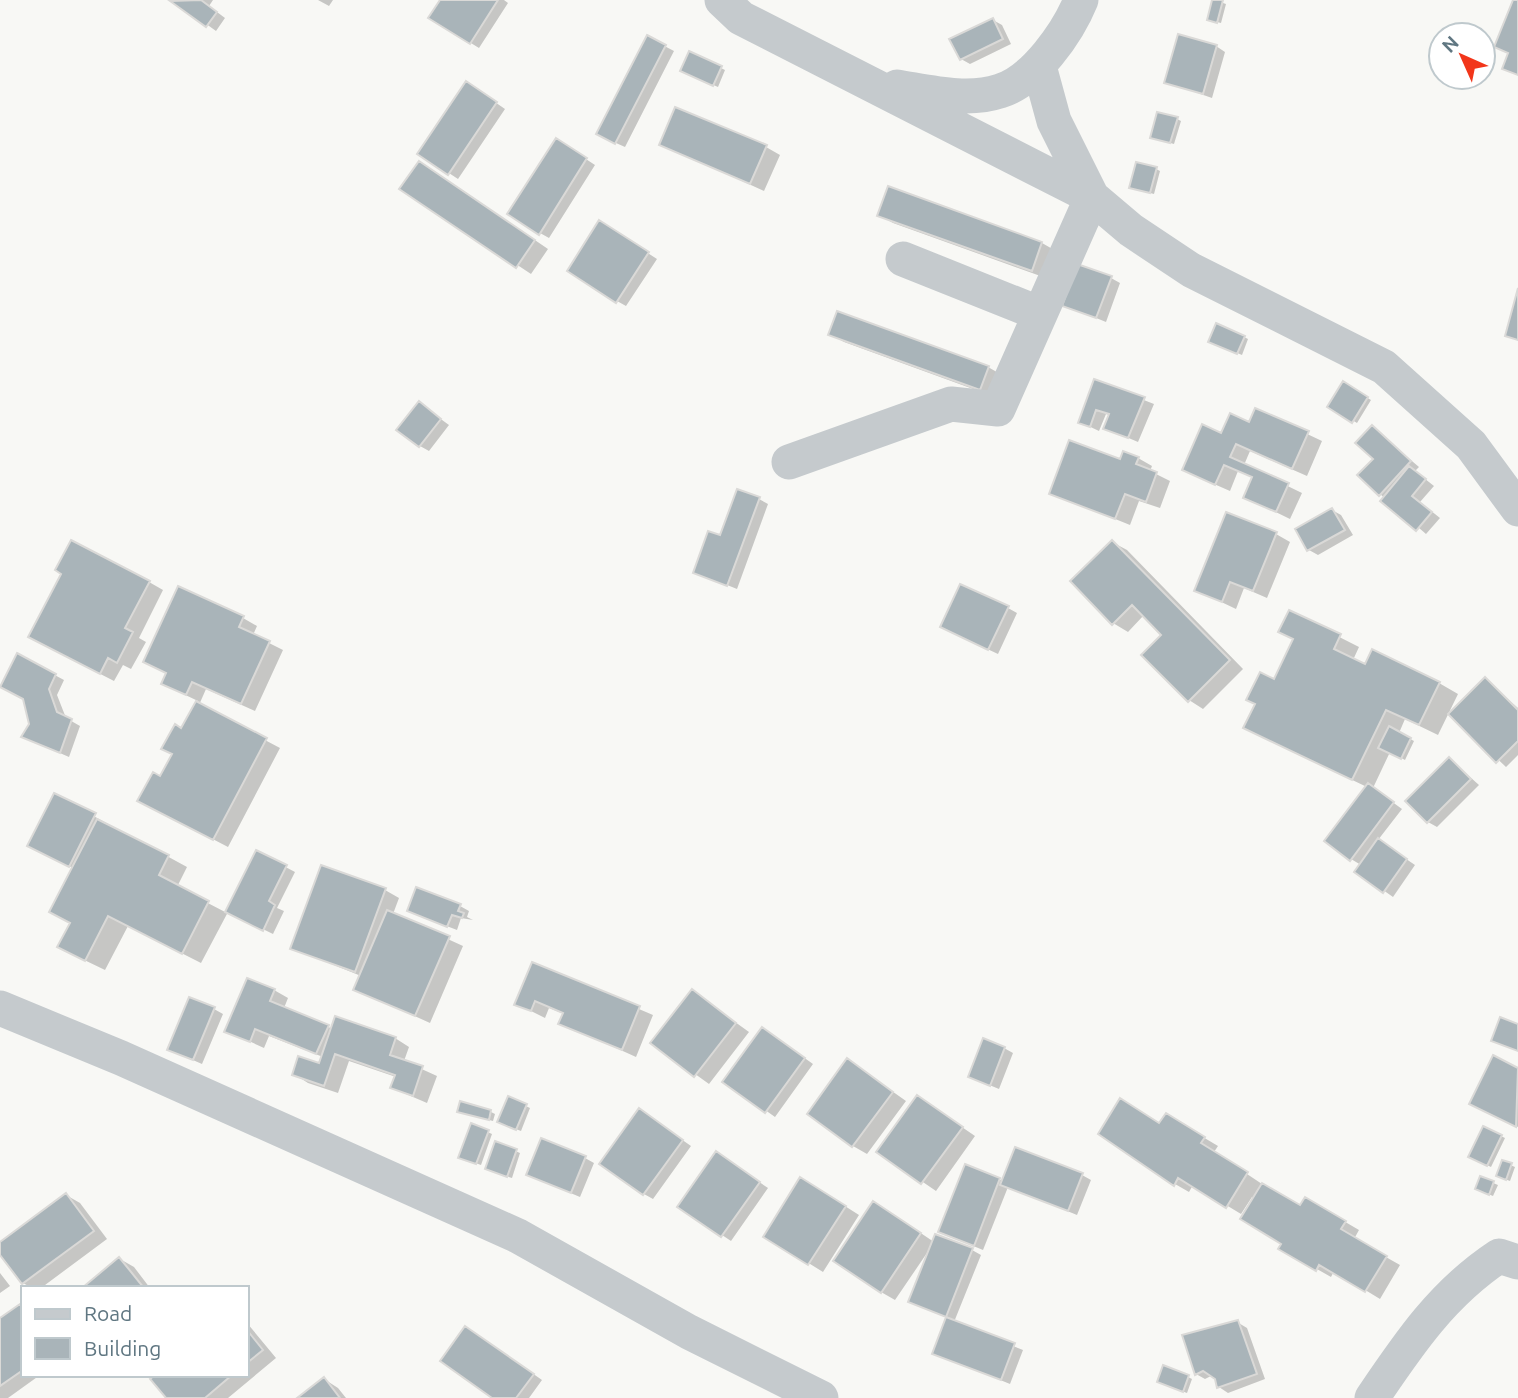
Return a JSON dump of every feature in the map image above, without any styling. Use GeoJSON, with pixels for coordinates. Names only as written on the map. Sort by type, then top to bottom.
{"type":"FeatureCollection","features":[{"type":"Feature","properties":{"kind":"street"},"geometry":{"type":"LineString","coordinates":[[722,0],[741,18],[1092,197],[1131,230],[1191,271],[1384,367],[1471,445],[1518,509]]}},
{"type":"Feature","properties":{"kind":"street"},"geometry":{"type":"LineString","coordinates":[[862,81],[949,96],[1000,91],[1039,66],[1076,14],[1082,0]]}},
{"type":"Feature","properties":{"kind":"street"},"geometry":{"type":"LineString","coordinates":[[1039,66],[1054,121],[1092,197]]}},
{"type":"Feature","properties":{"kind":"street"},"geometry":{"type":"LineString","coordinates":[[789,463],[951,404],[998,409],[1038,313],[1092,197]]}},
{"type":"Feature","properties":{"kind":"street"},"geometry":{"type":"LineString","coordinates":[[903,259],[1038,313]]}},
{"type":"Feature","properties":{"kind":"street"},"geometry":{"type":"LineString","coordinates":[[0,1008],[121,1058],[519,1236],[689,1332],[821,1398]]}},
{"type":"Feature","properties":{"kind":"street"},"geometry":{"type":"LineString","coordinates":[[1372,1398],[1415,1333],[1471,1275],[1499,1256],[1518,1262]]}},
{"type":"Feature","properties":{"kind":"building"},"geometry":{"type":"Polygon","coordinates":[[[201,0],[217,12],[206,27],[170,1],[201,0]]]}},
{"type":"Feature","properties":{"kind":"building"},"geometry":{"type":"Polygon","coordinates":[[[440,0],[498,0],[470,44],[428,18],[440,0]]]}},
{"type":"Feature","properties":{"kind":"building"},"geometry":{"type":"Polygon","coordinates":[[[1212,0],[1223,0],[1217,23],[1207,20],[1212,0]]]}},
{"type":"Feature","properties":{"kind":"building"},"geometry":{"type":"Polygon","coordinates":[[[1513,0],[1518,0],[1518,75],[1502,69],[1508,53],[1497,48],[1497,40],[1513,0]]]}},
{"type":"Feature","properties":{"kind":"building"},"geometry":{"type":"Polygon","coordinates":[[[993,18],[1003,39],[960,60],[949,39],[993,18]]]}},
{"type":"Feature","properties":{"kind":"building"},"geometry":{"type":"Polygon","coordinates":[[[1178,34],[1217,45],[1203,94],[1164,83],[1178,34]]]}},
{"type":"Feature","properties":{"kind":"building"},"geometry":{"type":"Polygon","coordinates":[[[647,35],[666,45],[615,144],[596,134],[647,35]]]}},
{"type":"Feature","properties":{"kind":"building"},"geometry":{"type":"Polygon","coordinates":[[[689,51],[722,66],[713,86],[680,71],[689,51]]]}},
{"type":"Feature","properties":{"kind":"building"},"geometry":{"type":"Polygon","coordinates":[[[466,81],[497,102],[448,175],[417,154],[466,81]]]}},
{"type":"Feature","properties":{"kind":"building"},"geometry":{"type":"Polygon","coordinates":[[[675,107],[767,145],[750,184],[659,145],[675,107]]]}},
{"type":"Feature","properties":{"kind":"building"},"geometry":{"type":"Polygon","coordinates":[[[1157,112],[1178,117],[1170,143],[1150,138],[1157,112]]]}},
{"type":"Feature","properties":{"kind":"building"},"geometry":{"type":"Polygon","coordinates":[[[556,138],[587,158],[539,235],[507,214],[556,138]]]}},
{"type":"Feature","properties":{"kind":"building"},"geometry":{"type":"Polygon","coordinates":[[[419,161],[535,240],[516,268],[399,189],[419,161]]]}},
{"type":"Feature","properties":{"kind":"building"},"geometry":{"type":"Polygon","coordinates":[[[1136,162],[1157,167],[1150,193],[1129,188],[1136,162]]]}},
{"type":"Feature","properties":{"kind":"building"},"geometry":{"type":"Polygon","coordinates":[[[888,186],[1042,242],[1032,271],[877,216],[888,186]]]}},
{"type":"Feature","properties":{"kind":"building"},"geometry":{"type":"Polygon","coordinates":[[[599,220],[649,252],[616,303],[567,271],[599,220]]]}},
{"type":"Feature","properties":{"kind":"building"},"geometry":{"type":"Polygon","coordinates":[[[1077,264],[1112,276],[1096,318],[1062,306],[1077,264]]]}},
{"type":"Feature","properties":{"kind":"building"},"geometry":{"type":"Polygon","coordinates":[[[1518,288],[1518,340],[1505,336],[1518,288]]]}},
{"type":"Feature","properties":{"kind":"building"},"geometry":{"type":"Polygon","coordinates":[[[837,311],[989,366],[980,390],[828,335],[837,311]]]}},
{"type":"Feature","properties":{"kind":"building"},"geometry":{"type":"Polygon","coordinates":[[[1216,323],[1245,336],[1237,354],[1208,342],[1216,323]]]}},
{"type":"Feature","properties":{"kind":"building"},"geometry":{"type":"Polygon","coordinates":[[[1094,379],[1145,397],[1128,438],[1103,429],[1109,414],[1096,410],[1090,427],[1078,423],[1094,379]]]}},
{"type":"Feature","properties":{"kind":"building"},"geometry":{"type":"Polygon","coordinates":[[[1343,381],[1368,397],[1352,423],[1327,407],[1343,381]]]}},
{"type":"Feature","properties":{"kind":"building"},"geometry":{"type":"Polygon","coordinates":[[[419,401],[441,419],[419,447],[396,430],[419,401]]]}},
{"type":"Feature","properties":{"kind":"building"},"geometry":{"type":"Polygon","coordinates":[[[1255,408],[1309,431],[1292,469],[1236,444],[1230,457],[1289,483],[1276,512],[1243,498],[1252,477],[1224,465],[1215,485],[1182,470],[1202,424],[1221,433],[1230,413],[1249,422],[1255,408]]]}},
{"type":"Feature","properties":{"kind":"building"},"geometry":{"type":"Polygon","coordinates":[[[1372,425],[1411,461],[1379,496],[1357,475],[1373,459],[1355,443],[1372,425]]]}},
{"type":"Feature","properties":{"kind":"building"},"geometry":{"type":"Polygon","coordinates":[[[1069,440],[1120,459],[1123,451],[1139,457],[1136,464],[1157,472],[1146,502],[1125,494],[1115,519],[1049,494],[1069,440]]]}},
{"type":"Feature","properties":{"kind":"building"},"geometry":{"type":"Polygon","coordinates":[[[1409,466],[1426,479],[1412,496],[1432,512],[1416,531],[1380,501],[1409,466]]]}},
{"type":"Feature","properties":{"kind":"building"},"geometry":{"type":"Polygon","coordinates":[[[737,489],[760,497],[727,586],[693,573],[708,531],[720,535],[737,489]]]}},
{"type":"Feature","properties":{"kind":"building"},"geometry":{"type":"Polygon","coordinates":[[[1332,508],[1345,530],[1307,551],[1295,529],[1332,508]]]}},
{"type":"Feature","properties":{"kind":"building"},"geometry":{"type":"Polygon","coordinates":[[[1226,512],[1277,532],[1253,591],[1230,582],[1222,602],[1194,591],[1226,512]]]}},
{"type":"Feature","properties":{"kind":"building"},"geometry":{"type":"Polygon","coordinates":[[[71,540],[150,581],[125,628],[133,632],[117,663],[108,658],[100,674],[28,637],[61,574],[55,570],[71,540]]]}},
{"type":"Feature","properties":{"kind":"building"},"geometry":{"type":"Polygon","coordinates":[[[1112,540],[1230,660],[1188,702],[1141,655],[1161,635],[1132,605],[1112,625],[1070,581],[1112,540]]]}},
{"type":"Feature","properties":{"kind":"building"},"geometry":{"type":"Polygon","coordinates":[[[960,584],[1009,606],[988,650],[940,627],[960,584]]]}},
{"type":"Feature","properties":{"kind":"building"},"geometry":{"type":"Polygon","coordinates":[[[178,586],[244,616],[239,627],[270,641],[241,704],[192,682],[186,695],[161,684],[166,673],[143,662],[178,586]]]}},
{"type":"Feature","properties":{"kind":"building"},"geometry":{"type":"Polygon","coordinates":[[[1289,610],[1341,634],[1334,649],[1365,664],[1372,649],[1440,682],[1419,725],[1386,710],[1352,780],[1243,728],[1255,704],[1246,700],[1260,672],[1274,679],[1293,639],[1278,632],[1289,610]]]}},
{"type":"Feature","properties":{"kind":"building"},"geometry":{"type":"Polygon","coordinates":[[[17,653],[56,674],[49,689],[57,712],[72,719],[60,753],[21,737],[29,724],[23,699],[0,687],[17,653]]]}},
{"type":"Feature","properties":{"kind":"building"},"geometry":{"type":"Polygon","coordinates":[[[1485,677],[1518,710],[1518,741],[1496,763],[1448,714],[1485,677]]]}},
{"type":"Feature","properties":{"kind":"building"},"geometry":{"type":"Polygon","coordinates":[[[196,701],[267,738],[213,840],[137,801],[153,772],[160,776],[172,754],[161,749],[175,724],[181,728],[196,701]]]}},
{"type":"Feature","properties":{"kind":"building"},"geometry":{"type":"Polygon","coordinates":[[[1389,726],[1411,738],[1401,759],[1378,748],[1389,726]]]}},
{"type":"Feature","properties":{"kind":"building"},"geometry":{"type":"Polygon","coordinates":[[[1449,757],[1471,779],[1427,823],[1405,801],[1449,757]]]}},
{"type":"Feature","properties":{"kind":"building"},"geometry":{"type":"Polygon","coordinates":[[[1368,783],[1394,802],[1350,861],[1324,841],[1368,783]]]}},
{"type":"Feature","properties":{"kind":"building"},"geometry":{"type":"Polygon","coordinates":[[[54,793],[96,813],[69,867],[27,846],[54,793]]]}},
{"type":"Feature","properties":{"kind":"building"},"geometry":{"type":"Polygon","coordinates":[[[97,819],[169,855],[159,875],[209,901],[182,954],[108,916],[85,961],[57,947],[70,923],[49,912],[97,819]]]}},
{"type":"Feature","properties":{"kind":"building"},"geometry":{"type":"Polygon","coordinates":[[[1378,838],[1407,859],[1383,893],[1354,872],[1378,838]]]}},
{"type":"Feature","properties":{"kind":"building"},"geometry":{"type":"Polygon","coordinates":[[[256,850],[287,865],[269,901],[275,905],[263,931],[225,912],[256,850]]]}},
{"type":"Feature","properties":{"kind":"building"},"geometry":{"type":"Polygon","coordinates":[[[321,865],[386,888],[355,972],[290,949],[321,865]]]}},
{"type":"Feature","properties":{"kind":"building"},"geometry":{"type":"Polygon","coordinates":[[[416,887],[461,904],[458,911],[464,913],[462,918],[452,915],[447,927],[407,911],[416,887]]]}},
{"type":"Feature","properties":{"kind":"building"},"geometry":{"type":"Polygon","coordinates":[[[387,910],[450,936],[415,1016],[353,990],[387,910]]]}},
{"type":"Feature","properties":{"kind":"building"},"geometry":{"type":"Polygon","coordinates":[[[532,962],[640,1006],[622,1050],[558,1024],[563,1013],[535,1001],[531,1011],[514,1005],[532,962]]]}},
{"type":"Feature","properties":{"kind":"building"},"geometry":{"type":"Polygon","coordinates":[[[247,978],[275,989],[270,1001],[329,1025],[316,1054],[255,1029],[250,1042],[224,1032],[247,978]]]}},
{"type":"Feature","properties":{"kind":"building"},"geometry":{"type":"Polygon","coordinates":[[[692,989],[736,1023],[694,1077],[650,1043],[692,989]]]}},
{"type":"Feature","properties":{"kind":"building"},"geometry":{"type":"Polygon","coordinates":[[[189,997],[215,1007],[193,1060],[167,1050],[189,997]]]}},
{"type":"Feature","properties":{"kind":"building"},"geometry":{"type":"Polygon","coordinates":[[[335,1016],[396,1037],[390,1055],[423,1066],[413,1096],[390,1088],[395,1075],[335,1054],[324,1086],[292,1075],[298,1056],[319,1063],[335,1016]]]}},
{"type":"Feature","properties":{"kind":"building"},"geometry":{"type":"Polygon","coordinates":[[[1500,1017],[1518,1024],[1518,1051],[1491,1041],[1500,1017]]]}},
{"type":"Feature","properties":{"kind":"building"},"geometry":{"type":"Polygon","coordinates":[[[762,1027],[805,1058],[765,1113],[722,1082],[762,1027]]]}},
{"type":"Feature","properties":{"kind":"building"},"geometry":{"type":"Polygon","coordinates":[[[983,1038],[1005,1047],[990,1086],[968,1077],[983,1038]]]}},
{"type":"Feature","properties":{"kind":"building"},"geometry":{"type":"Polygon","coordinates":[[[1493,1055],[1518,1068],[1516,1127],[1469,1104],[1493,1055]]]}},
{"type":"Feature","properties":{"kind":"building"},"geometry":{"type":"Polygon","coordinates":[[[847,1058],[893,1092],[852,1147],[807,1114],[847,1058]]]}},
{"type":"Feature","properties":{"kind":"building"},"geometry":{"type":"Polygon","coordinates":[[[917,1095],[963,1127],[921,1184],[876,1152],[917,1095]]]}},
{"type":"Feature","properties":{"kind":"building"},"geometry":{"type":"Polygon","coordinates":[[[508,1096],[527,1104],[516,1130],[497,1122],[508,1096]]]}},
{"type":"Feature","properties":{"kind":"building"},"geometry":{"type":"Polygon","coordinates":[[[1120,1098],[1159,1123],[1166,1113],[1205,1137],[1201,1143],[1248,1172],[1226,1208],[1178,1178],[1174,1186],[1098,1134],[1120,1098]]]}},
{"type":"Feature","properties":{"kind":"building"},"geometry":{"type":"Polygon","coordinates":[[[460,1101],[491,1110],[489,1120],[457,1112],[460,1101]]]}},
{"type":"Feature","properties":{"kind":"building"},"geometry":{"type":"Polygon","coordinates":[[[639,1108],[683,1140],[643,1195],[599,1164],[639,1108]]]}},
{"type":"Feature","properties":{"kind":"building"},"geometry":{"type":"Polygon","coordinates":[[[471,1123],[489,1130],[476,1164],[458,1158],[471,1123]]]}},
{"type":"Feature","properties":{"kind":"building"},"geometry":{"type":"Polygon","coordinates":[[[1483,1126],[1502,1135],[1487,1166],[1468,1157],[1483,1126]]]}},
{"type":"Feature","properties":{"kind":"building"},"geometry":{"type":"Polygon","coordinates":[[[541,1138],[586,1156],[571,1193],[526,1175],[541,1138]]]}},
{"type":"Feature","properties":{"kind":"building"},"geometry":{"type":"Polygon","coordinates":[[[495,1141],[517,1149],[507,1177],[485,1169],[495,1141]]]}},
{"type":"Feature","properties":{"kind":"building"},"geometry":{"type":"Polygon","coordinates":[[[1015,1147],[1083,1173],[1068,1211],[1000,1185],[1015,1147]]]}},
{"type":"Feature","properties":{"kind":"building"},"geometry":{"type":"Polygon","coordinates":[[[716,1151],[760,1182],[721,1237],[677,1207],[716,1151]]]}},
{"type":"Feature","properties":{"kind":"building"},"geometry":{"type":"Polygon","coordinates":[[[1502,1160],[1512,1163],[1506,1180],[1496,1176],[1502,1160]]]}},
{"type":"Feature","properties":{"kind":"building"},"geometry":{"type":"Polygon","coordinates":[[[965,1164],[1000,1178],[974,1246],[938,1232],[965,1164]]]}},
{"type":"Feature","properties":{"kind":"building"},"geometry":{"type":"Polygon","coordinates":[[[1480,1176],[1494,1181],[1489,1195],[1475,1189],[1480,1176]]]}},
{"type":"Feature","properties":{"kind":"building"},"geometry":{"type":"Polygon","coordinates":[[[800,1177],[846,1206],[808,1265],[763,1237],[800,1177]]]}},
{"type":"Feature","properties":{"kind":"building"},"geometry":{"type":"Polygon","coordinates":[[[1262,1183],[1300,1205],[1305,1197],[1346,1221],[1341,1229],[1387,1256],[1365,1292],[1319,1265],[1316,1271],[1278,1249],[1281,1244],[1240,1219],[1262,1183]]]}},
{"type":"Feature","properties":{"kind":"building"},"geometry":{"type":"Polygon","coordinates":[[[66,1193],[94,1231],[22,1284],[0,1255],[0,1242],[66,1193]]]}},
{"type":"Feature","properties":{"kind":"building"},"geometry":{"type":"Polygon","coordinates":[[[873,1201],[921,1233],[881,1293],[833,1261],[873,1201]]]}},
{"type":"Feature","properties":{"kind":"building"},"geometry":{"type":"Polygon","coordinates":[[[935,1234],[973,1248],[946,1317],[908,1302],[935,1234]]]}},
{"type":"Feature","properties":{"kind":"building"},"geometry":{"type":"Polygon","coordinates":[[[119,1257],[142,1286],[84,1286],[119,1257]]]}},
{"type":"Feature","properties":{"kind":"building"},"geometry":{"type":"Polygon","coordinates":[[[21,1305],[21,1371],[0,1386],[0,1318],[21,1305]]]}},
{"type":"Feature","properties":{"kind":"building"},"geometry":{"type":"Polygon","coordinates":[[[946,1317],[1015,1343],[1001,1380],[932,1354],[946,1317]]]}},
{"type":"Feature","properties":{"kind":"building"},"geometry":{"type":"Polygon","coordinates":[[[1238,1320],[1257,1374],[1217,1388],[1215,1379],[1203,1371],[1195,1375],[1182,1335],[1238,1320]]]}},
{"type":"Feature","properties":{"kind":"building"},"geometry":{"type":"Polygon","coordinates":[[[465,1326],[534,1374],[516,1398],[492,1398],[440,1361],[465,1326]]]}},
{"type":"Feature","properties":{"kind":"building"},"geometry":{"type":"Polygon","coordinates":[[[248,1331],[263,1350],[248,1362],[248,1331]]]}},
{"type":"Feature","properties":{"kind":"building"},"geometry":{"type":"Polygon","coordinates":[[[1163,1365],[1189,1375],[1183,1392],[1157,1382],[1163,1365]]]}},
{"type":"Feature","properties":{"kind":"building"},"geometry":{"type":"Polygon","coordinates":[[[230,1377],[205,1398],[166,1398],[150,1379],[230,1377]]]}},
{"type":"Feature","properties":{"kind":"building"},"geometry":{"type":"Polygon","coordinates":[[[324,1377],[340,1398],[297,1398],[324,1377]]]}}]}
